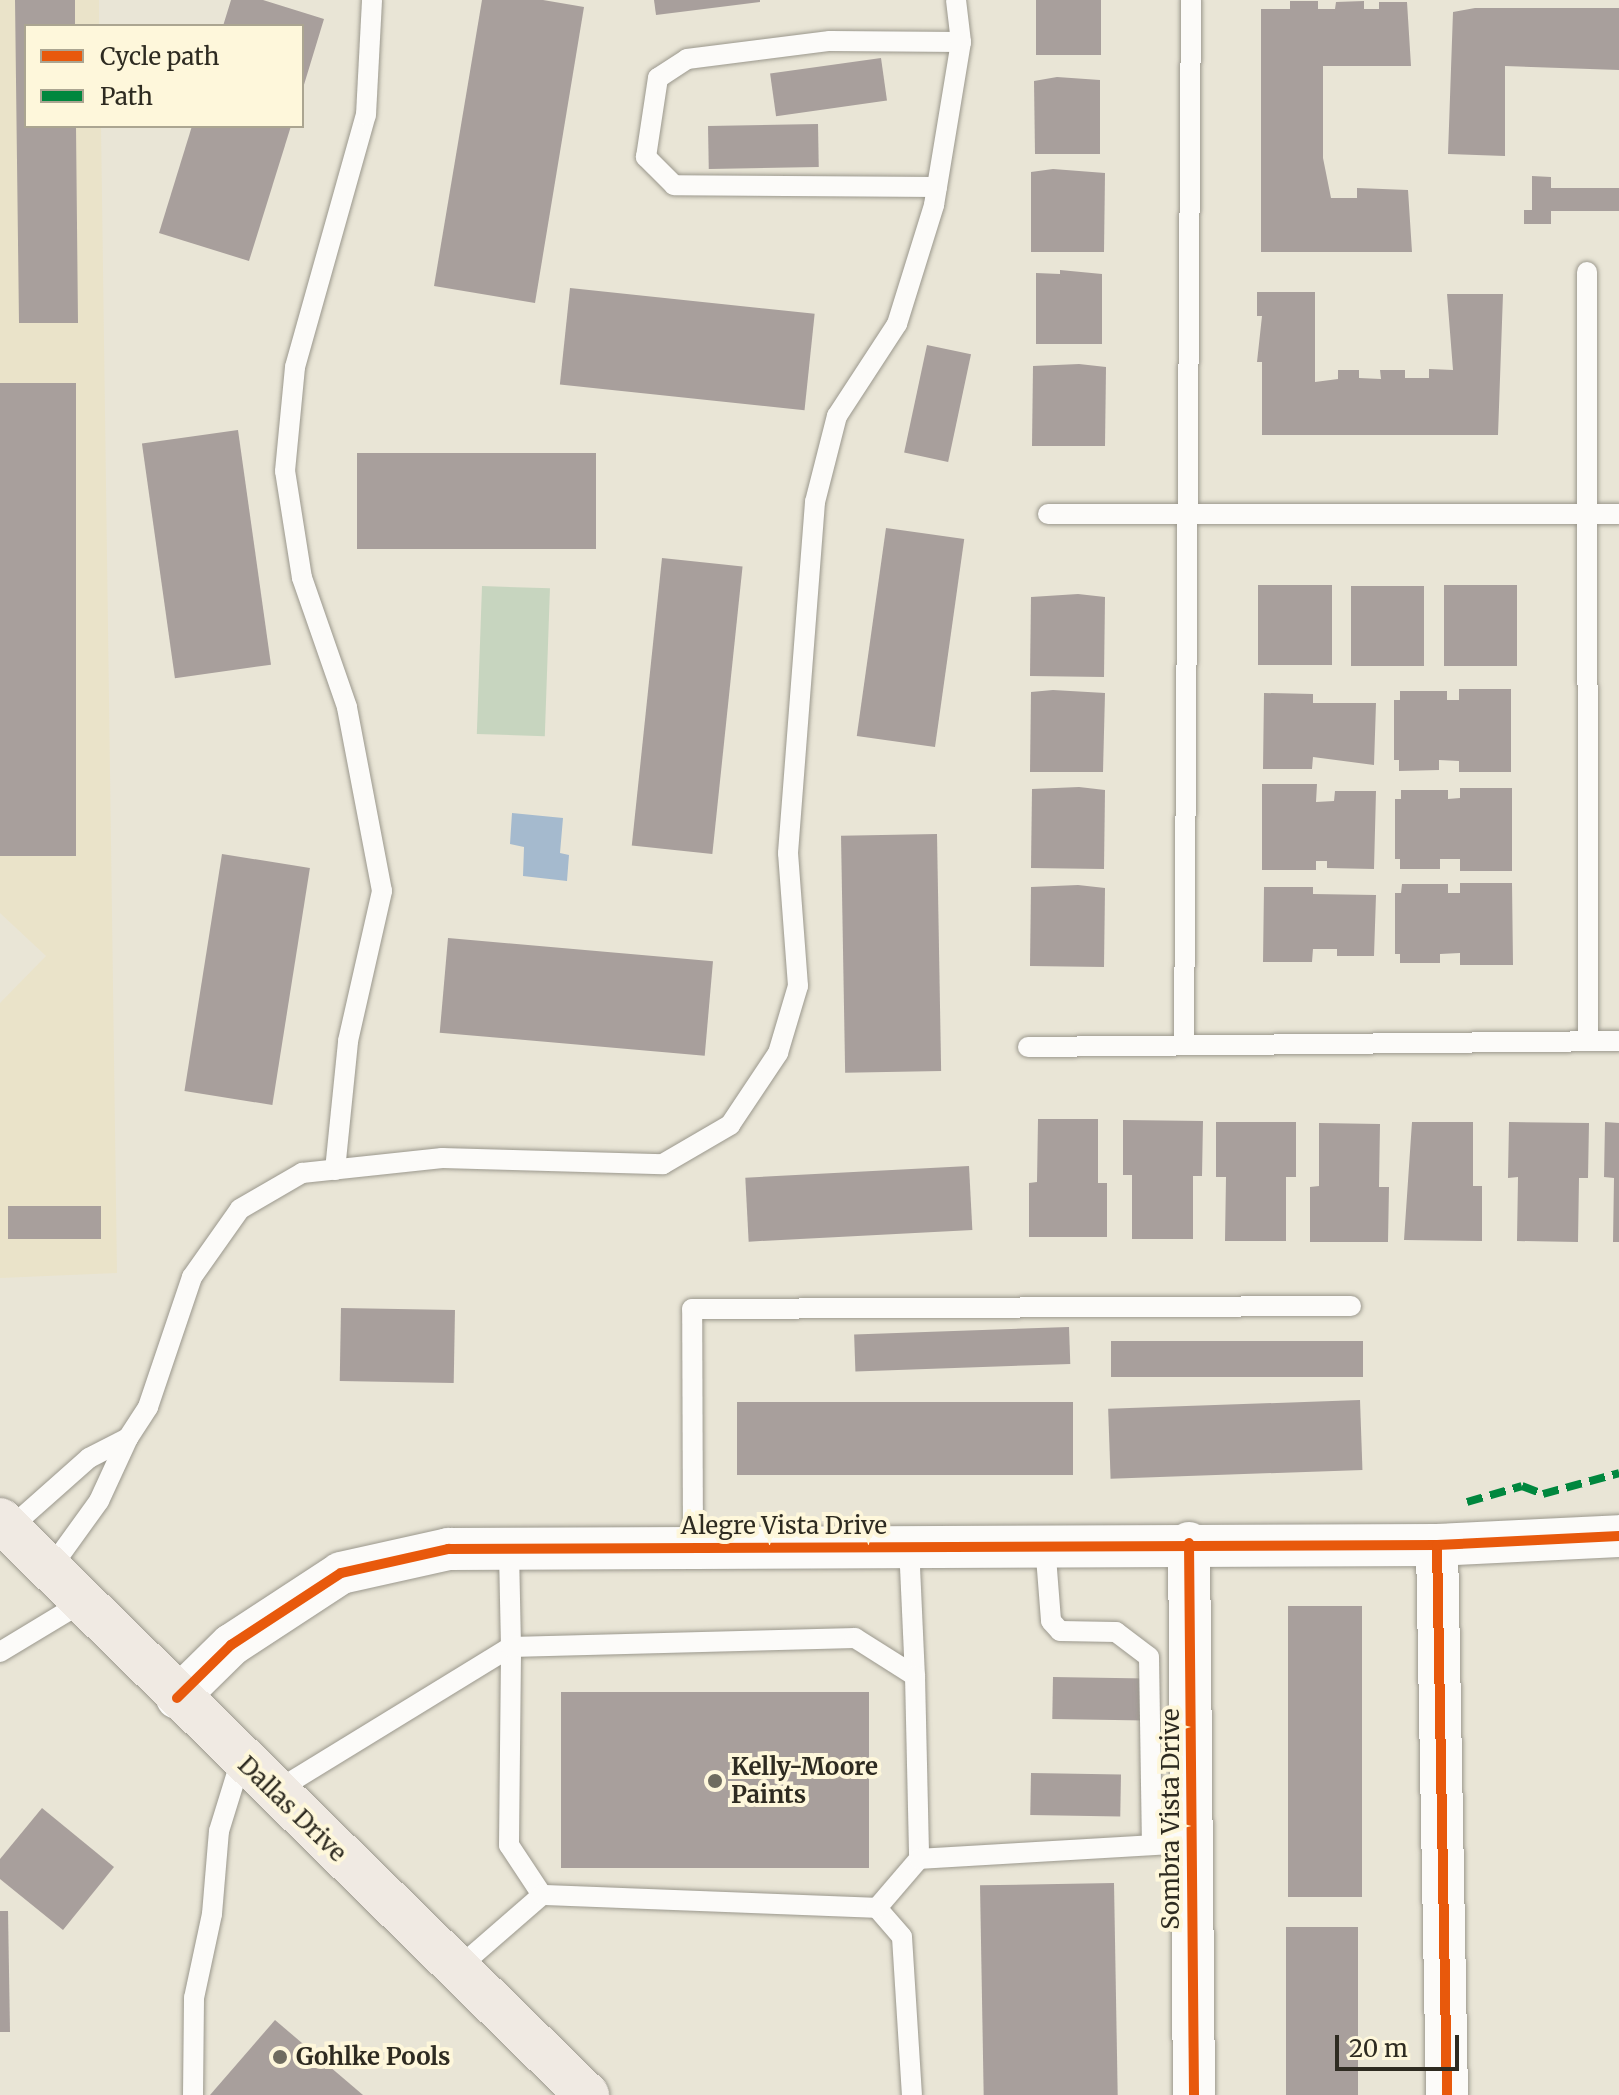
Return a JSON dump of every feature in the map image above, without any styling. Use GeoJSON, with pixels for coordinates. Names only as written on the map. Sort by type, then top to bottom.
{"type":"FeatureCollection","features":[{"type":"Feature","properties":{"kind":"main road","name":"Dallas Drive"},"geometry":{"type":"LineString","coordinates":[[5,1524],[177,1698],[587,2095]]}},
{"type":"Feature","properties":{"kind":"street","name":"Alegre Vista Drive"},"geometry":{"type":"LineString","coordinates":[[177,1698],[231,1645],[341,1573],[448,1549],[1189,1543],[1437,1545],[1619,1536]]}},
{"type":"Feature","properties":{"kind":"street","name":"Sombra Vista Drive"},"geometry":{"type":"LineString","coordinates":[[1189,1543],[1172,1844],[1194,2095]]}},
{"type":"Feature","properties":{"kind":"street"},"geometry":{"type":"LineString","coordinates":[[1437,1545],[1447,2095]]}},
{"type":"Feature","properties":{"kind":"lane"},"geometry":{"type":"LineString","coordinates":[[335,1170],[348,1041],[382,891],[357,748],[302,578],[285,471],[295,367],[366,115],[372,0]]}},
{"type":"Feature","properties":{"kind":"lane"},"geometry":{"type":"LineString","coordinates":[[50,1569],[99,1501],[128,1438],[148,1407],[192,1277],[240,1209],[302,1173],[442,1158],[663,1164],[730,1125],[778,1053],[798,986],[788,853],[815,502],[837,416],[897,324],[937,187],[961,42],[956,0]]}},
{"type":"Feature","properties":{"kind":"lane"},"geometry":{"type":"LineString","coordinates":[[1184,1045],[1191,0]]}},
{"type":"Feature","properties":{"kind":"lane"},"geometry":{"type":"LineString","coordinates":[[937,187],[674,185],[646,157],[658,78],[687,59],[830,41],[961,42]]}},
{"type":"Feature","properties":{"kind":"lane"},"geometry":{"type":"LineString","coordinates":[[1587,272],[1588,1041]]}},
{"type":"Feature","properties":{"kind":"lane"},"geometry":{"type":"LineString","coordinates":[[1048,514],[1187,518],[1619,514]]}},
{"type":"Feature","properties":{"kind":"lane"},"geometry":{"type":"LineString","coordinates":[[1028,1047],[1619,1041]]}},
{"type":"Feature","properties":{"kind":"lane"},"geometry":{"type":"LineString","coordinates":[[693,1547],[692,1309],[1351,1306]]}},
{"type":"Feature","properties":{"kind":"lane"},"geometry":{"type":"LineString","coordinates":[[5,1524],[89,1458],[128,1438]]}},
{"type":"Feature","properties":{"kind":"lane"},"geometry":{"type":"LineString","coordinates":[[919,1859],[1172,1844],[1149,1657],[1116,1632],[1060,1631],[1051,1621],[1045,1544]]}},
{"type":"Feature","properties":{"kind":"lane"},"geometry":{"type":"LineString","coordinates":[[877,1908],[919,1859],[909,1545]]}},
{"type":"Feature","properties":{"kind":"lane"},"geometry":{"type":"LineString","coordinates":[[509,1548],[509,1845],[542,1895]]}},
{"type":"Feature","properties":{"kind":"lane"},"geometry":{"type":"LineString","coordinates":[[0,1652],[83,1602]]}},
{"type":"Feature","properties":{"kind":"lane"},"geometry":{"type":"LineString","coordinates":[[274,1792],[511,1647],[855,1638],[915,1676]]}},
{"type":"Feature","properties":{"kind":"lane"},"geometry":{"type":"LineString","coordinates":[[193,2095],[194,1998],[212,1914],[219,1831],[241,1760]]}},
{"type":"Feature","properties":{"kind":"lane"},"geometry":{"type":"LineString","coordinates":[[457,1969],[542,1895],[877,1908],[902,1937],[912,2095]]}},
{"type":"Feature","properties":{"kind":"shaded area"},"geometry":{"type":"Polygon","coordinates":[[[0,0],[99,0],[99,24],[24,24],[24,128],[101,128],[117,1273],[0,1278],[0,1003],[46,956],[0,913],[0,0]]]}},
{"type":"Feature","properties":{"kind":"green space"},"geometry":{"type":"Polygon","coordinates":[[[482,586],[550,588],[545,736],[477,734],[482,586]]]}},
{"type":"Feature","properties":{"kind":"water"},"geometry":{"type":"Polygon","coordinates":[[[512,813],[563,818],[560,853],[569,855],[567,881],[523,876],[524,847],[510,844],[512,813]]]}},
{"type":"Feature","properties":{"kind":"building"},"geometry":{"type":"Polygon","coordinates":[[[15,0],[75,0],[75,24],[24,24],[24,128],[76,128],[78,323],[19,323],[15,0]]]}},
{"type":"Feature","properties":{"kind":"building"},"geometry":{"type":"Polygon","coordinates":[[[231,0],[263,0],[324,19],[304,85],[304,24],[224,24],[231,0]]]}},
{"type":"Feature","properties":{"kind":"building"},"geometry":{"type":"Polygon","coordinates":[[[482,0],[543,0],[584,7],[535,303],[434,286],[482,0]]]}},
{"type":"Feature","properties":{"kind":"building"},"geometry":{"type":"Polygon","coordinates":[[[654,0],[760,0],[760,2],[656,15],[654,0]]]}},
{"type":"Feature","properties":{"kind":"building"},"geometry":{"type":"Polygon","coordinates":[[[1036,0],[1101,0],[1101,55],[1036,55],[1036,0]]]}},
{"type":"Feature","properties":{"kind":"building"},"geometry":{"type":"Polygon","coordinates":[[[1290,1],[1318,1],[1318,9],[1335,9],[1336,2],[1364,1],[1364,9],[1379,9],[1379,2],[1407,2],[1411,66],[1323,66],[1323,158],[1331,198],[1357,198],[1357,188],[1408,190],[1412,252],[1261,252],[1261,9],[1290,9],[1290,1]]]}},
{"type":"Feature","properties":{"kind":"building"},"geometry":{"type":"Polygon","coordinates":[[[1475,8],[1619,8],[1619,70],[1505,66],[1505,156],[1448,154],[1453,12],[1475,8]]]}},
{"type":"Feature","properties":{"kind":"building"},"geometry":{"type":"Polygon","coordinates":[[[881,58],[887,101],[776,116],[770,74],[881,58]]]}},
{"type":"Feature","properties":{"kind":"building"},"geometry":{"type":"Polygon","coordinates":[[[1057,77],[1100,80],[1100,154],[1035,154],[1034,81],[1057,77]]]}},
{"type":"Feature","properties":{"kind":"building"},"geometry":{"type":"Polygon","coordinates":[[[818,124],[819,167],[709,169],[708,126],[818,124]]]}},
{"type":"Feature","properties":{"kind":"building"},"geometry":{"type":"Polygon","coordinates":[[[191,128],[290,128],[249,261],[159,233],[191,128]]]}},
{"type":"Feature","properties":{"kind":"building"},"geometry":{"type":"Polygon","coordinates":[[[1053,169],[1105,173],[1104,252],[1031,252],[1031,172],[1053,169]]]}},
{"type":"Feature","properties":{"kind":"building"},"geometry":{"type":"Polygon","coordinates":[[[1532,176],[1551,177],[1551,188],[1619,188],[1619,211],[1551,211],[1551,224],[1524,224],[1524,210],[1532,210],[1532,176]]]}},
{"type":"Feature","properties":{"kind":"building"},"geometry":{"type":"Polygon","coordinates":[[[1060,270],[1102,274],[1102,344],[1036,344],[1036,273],[1060,274],[1060,270]]]}},
{"type":"Feature","properties":{"kind":"building"},"geometry":{"type":"Polygon","coordinates":[[[570,288],[815,314],[805,410],[560,384],[570,288]]]}},
{"type":"Feature","properties":{"kind":"building"},"geometry":{"type":"Polygon","coordinates":[[[1257,292],[1315,292],[1315,382],[1338,379],[1338,370],[1359,370],[1359,378],[1381,379],[1380,370],[1405,370],[1405,378],[1429,378],[1429,369],[1453,370],[1447,294],[1503,294],[1498,435],[1262,435],[1262,362],[1257,362],[1262,316],[1257,316],[1257,292]]]}},
{"type":"Feature","properties":{"kind":"building"},"geometry":{"type":"Polygon","coordinates":[[[927,345],[971,354],[948,462],[904,453],[927,345]]]}},
{"type":"Feature","properties":{"kind":"building"},"geometry":{"type":"Polygon","coordinates":[[[1079,364],[1106,367],[1105,446],[1032,446],[1033,366],[1079,364]]]}},
{"type":"Feature","properties":{"kind":"building"},"geometry":{"type":"Polygon","coordinates":[[[0,383],[76,383],[76,856],[0,856],[0,383]]]}},
{"type":"Feature","properties":{"kind":"building"},"geometry":{"type":"Polygon","coordinates":[[[238,430],[271,665],[175,678],[142,443],[238,430]]]}},
{"type":"Feature","properties":{"kind":"building"},"geometry":{"type":"Polygon","coordinates":[[[357,453],[596,453],[596,549],[357,549],[357,453]]]}},
{"type":"Feature","properties":{"kind":"building"},"geometry":{"type":"Polygon","coordinates":[[[886,528],[964,539],[935,747],[857,736],[886,528]]]}},
{"type":"Feature","properties":{"kind":"building"},"geometry":{"type":"Polygon","coordinates":[[[662,558],[743,566],[712,854],[632,845],[662,558]]]}},
{"type":"Feature","properties":{"kind":"building"},"geometry":{"type":"Polygon","coordinates":[[[1258,585],[1332,585],[1332,665],[1258,665],[1258,585]]]}},
{"type":"Feature","properties":{"kind":"building"},"geometry":{"type":"Polygon","coordinates":[[[1444,585],[1517,585],[1517,666],[1444,666],[1444,585]]]}},
{"type":"Feature","properties":{"kind":"building"},"geometry":{"type":"Polygon","coordinates":[[[1351,586],[1424,586],[1424,666],[1351,666],[1351,586]]]}},
{"type":"Feature","properties":{"kind":"building"},"geometry":{"type":"Polygon","coordinates":[[[1078,594],[1105,597],[1104,677],[1030,676],[1031,597],[1078,594]]]}},
{"type":"Feature","properties":{"kind":"building"},"geometry":{"type":"Polygon","coordinates":[[[1459,689],[1511,689],[1511,772],[1459,772],[1459,761],[1439,760],[1439,770],[1399,771],[1399,760],[1394,760],[1394,700],[1400,700],[1400,691],[1447,691],[1447,700],[1459,700],[1459,689]]]}},
{"type":"Feature","properties":{"kind":"building"},"geometry":{"type":"Polygon","coordinates":[[[1031,692],[1105,693],[1103,772],[1030,772],[1031,692]]]}},
{"type":"Feature","properties":{"kind":"building"},"geometry":{"type":"Polygon","coordinates":[[[1264,693],[1313,694],[1313,703],[1376,703],[1374,765],[1313,757],[1312,769],[1263,769],[1264,693]]]}},
{"type":"Feature","properties":{"kind":"building"},"geometry":{"type":"Polygon","coordinates":[[[1262,784],[1317,784],[1316,802],[1334,801],[1335,791],[1376,791],[1374,869],[1327,868],[1327,861],[1316,861],[1316,870],[1262,870],[1262,784]]]}},
{"type":"Feature","properties":{"kind":"building"},"geometry":{"type":"Polygon","coordinates":[[[1079,787],[1105,790],[1104,869],[1031,868],[1032,789],[1079,787]]]}},
{"type":"Feature","properties":{"kind":"building"},"geometry":{"type":"Polygon","coordinates":[[[1460,788],[1512,788],[1512,871],[1460,871],[1460,859],[1440,859],[1440,869],[1400,869],[1400,859],[1395,859],[1395,799],[1401,799],[1401,790],[1448,790],[1448,799],[1460,798],[1460,788]]]}},
{"type":"Feature","properties":{"kind":"building"},"geometry":{"type":"Polygon","coordinates":[[[937,834],[941,1071],[845,1073],[841,836],[937,834]]]}},
{"type":"Feature","properties":{"kind":"building"},"geometry":{"type":"Polygon","coordinates":[[[222,854],[310,868],[272,1105],[184,1091],[222,854]]]}},
{"type":"Feature","properties":{"kind":"building"},"geometry":{"type":"Polygon","coordinates":[[[1460,883],[1512,883],[1513,965],[1460,965],[1460,953],[1440,954],[1440,963],[1400,963],[1400,954],[1395,954],[1395,893],[1401,893],[1402,884],[1448,884],[1448,893],[1460,893],[1460,883]]]}},
{"type":"Feature","properties":{"kind":"building"},"geometry":{"type":"Polygon","coordinates":[[[1078,885],[1105,888],[1104,967],[1030,966],[1031,887],[1078,885]]]}},
{"type":"Feature","properties":{"kind":"building"},"geometry":{"type":"Polygon","coordinates":[[[1264,887],[1313,887],[1313,894],[1376,895],[1374,956],[1337,956],[1337,949],[1313,949],[1312,962],[1263,962],[1264,887]]]}},
{"type":"Feature","properties":{"kind":"building"},"geometry":{"type":"Polygon","coordinates":[[[448,938],[713,961],[705,1056],[440,1033],[448,938]]]}},
{"type":"Feature","properties":{"kind":"building"},"geometry":{"type":"Polygon","coordinates":[[[1038,1119],[1098,1119],[1098,1183],[1107,1183],[1107,1237],[1029,1237],[1029,1183],[1037,1182],[1038,1119]]]}},
{"type":"Feature","properties":{"kind":"building"},"geometry":{"type":"Polygon","coordinates":[[[1123,1120],[1203,1121],[1202,1176],[1193,1176],[1193,1239],[1132,1239],[1132,1175],[1123,1175],[1123,1120]]]}},
{"type":"Feature","properties":{"kind":"building"},"geometry":{"type":"Polygon","coordinates":[[[1216,1122],[1296,1122],[1296,1177],[1286,1177],[1286,1241],[1225,1241],[1226,1177],[1216,1177],[1216,1122]]]}},
{"type":"Feature","properties":{"kind":"building"},"geometry":{"type":"Polygon","coordinates":[[[1412,1122],[1473,1122],[1473,1186],[1482,1186],[1482,1241],[1404,1240],[1412,1122]]]}},
{"type":"Feature","properties":{"kind":"building"},"geometry":{"type":"Polygon","coordinates":[[[1509,1122],[1589,1123],[1588,1178],[1579,1178],[1578,1242],[1517,1241],[1518,1177],[1508,1178],[1509,1122]]]}},
{"type":"Feature","properties":{"kind":"building"},"geometry":{"type":"Polygon","coordinates":[[[1605,1122],[1619,1123],[1619,1242],[1613,1242],[1614,1178],[1604,1177],[1605,1122]]]}},
{"type":"Feature","properties":{"kind":"building"},"geometry":{"type":"Polygon","coordinates":[[[1319,1123],[1380,1124],[1379,1187],[1389,1187],[1388,1242],[1310,1242],[1310,1187],[1319,1186],[1319,1123]]]}},
{"type":"Feature","properties":{"kind":"building"},"geometry":{"type":"Polygon","coordinates":[[[969,1166],[972,1230],[749,1242],[745,1178],[969,1166]]]}},
{"type":"Feature","properties":{"kind":"building"},"geometry":{"type":"Polygon","coordinates":[[[8,1206],[101,1206],[101,1239],[8,1239],[8,1206]]]}},
{"type":"Feature","properties":{"kind":"building"},"geometry":{"type":"Polygon","coordinates":[[[341,1308],[455,1310],[454,1383],[340,1381],[341,1308]]]}},
{"type":"Feature","properties":{"kind":"building"},"geometry":{"type":"Polygon","coordinates":[[[1069,1327],[1070,1364],[855,1371],[854,1335],[1069,1327]]]}},
{"type":"Feature","properties":{"kind":"building"},"geometry":{"type":"Polygon","coordinates":[[[1111,1341],[1363,1341],[1363,1377],[1111,1377],[1111,1341]]]}},
{"type":"Feature","properties":{"kind":"building"},"geometry":{"type":"Polygon","coordinates":[[[1360,1400],[1362,1470],[1111,1479],[1108,1409],[1360,1400]]]}},
{"type":"Feature","properties":{"kind":"building"},"geometry":{"type":"Polygon","coordinates":[[[737,1402],[1073,1402],[1073,1475],[737,1475],[737,1402]]]}},
{"type":"Feature","properties":{"kind":"building"},"geometry":{"type":"Polygon","coordinates":[[[1288,1606],[1362,1606],[1362,1897],[1288,1897],[1288,1606]]]}},
{"type":"Feature","properties":{"kind":"building"},"geometry":{"type":"Polygon","coordinates":[[[1053,1677],[1146,1679],[1145,1721],[1052,1719],[1053,1677]]]}},
{"type":"Feature","properties":{"kind":"building","name":"Kelly-Moore Paints"},"geometry":{"type":"Polygon","coordinates":[[[561,1692],[869,1692],[869,1868],[561,1868],[561,1692]]]}},
{"type":"Feature","properties":{"kind":"building"},"geometry":{"type":"Polygon","coordinates":[[[1031,1773],[1121,1775],[1120,1817],[1030,1815],[1031,1773]]]}},
{"type":"Feature","properties":{"kind":"building"},"geometry":{"type":"Polygon","coordinates":[[[42,1808],[114,1867],[63,1930],[0,1879],[0,1859],[42,1808]]]}},
{"type":"Feature","properties":{"kind":"building"},"geometry":{"type":"Polygon","coordinates":[[[1114,1883],[1118,2095],[984,2095],[980,1885],[1114,1883]]]}},
{"type":"Feature","properties":{"kind":"building"},"geometry":{"type":"Polygon","coordinates":[[[0,1911],[8,1911],[10,2032],[0,2032],[0,1911]]]}},
{"type":"Feature","properties":{"kind":"building"},"geometry":{"type":"Polygon","coordinates":[[[1286,1927],[1358,1927],[1358,2095],[1286,2095],[1286,1927]]]}},
{"type":"Feature","properties":{"kind":"building","name":"Gohlke Pools"},"geometry":{"type":"Polygon","coordinates":[[[275,2020],[363,2095],[210,2095],[275,2020]]]}},
{"type":"Feature","properties":{"kind":"marked path"},"geometry":{"type":"LineString","coordinates":[[1467,1502],[1522,1486],[1543,1494],[1619,1473]]}},
{"type":"Feature","properties":{"kind":"cycle path"},"geometry":{"type":"LineString","coordinates":[[177,1698],[231,1645],[341,1573],[448,1549],[1437,1545],[1619,1536]]}},
{"type":"Feature","properties":{"kind":"cycle path"},"geometry":{"type":"LineString","coordinates":[[1189,1543],[1194,2095]]}},
{"type":"Feature","properties":{"kind":"cycle path"},"geometry":{"type":"LineString","coordinates":[[1437,1545],[1447,2095]]}},
{"type":"Feature","properties":{"kind":"place","name":"Kelly-Moore Paints"},"geometry":{"type":"Point","coordinates":[715,1781]}},
{"type":"Feature","properties":{"kind":"place","name":"Gohlke Pools"},"geometry":{"type":"Point","coordinates":[280,2057]}}]}
